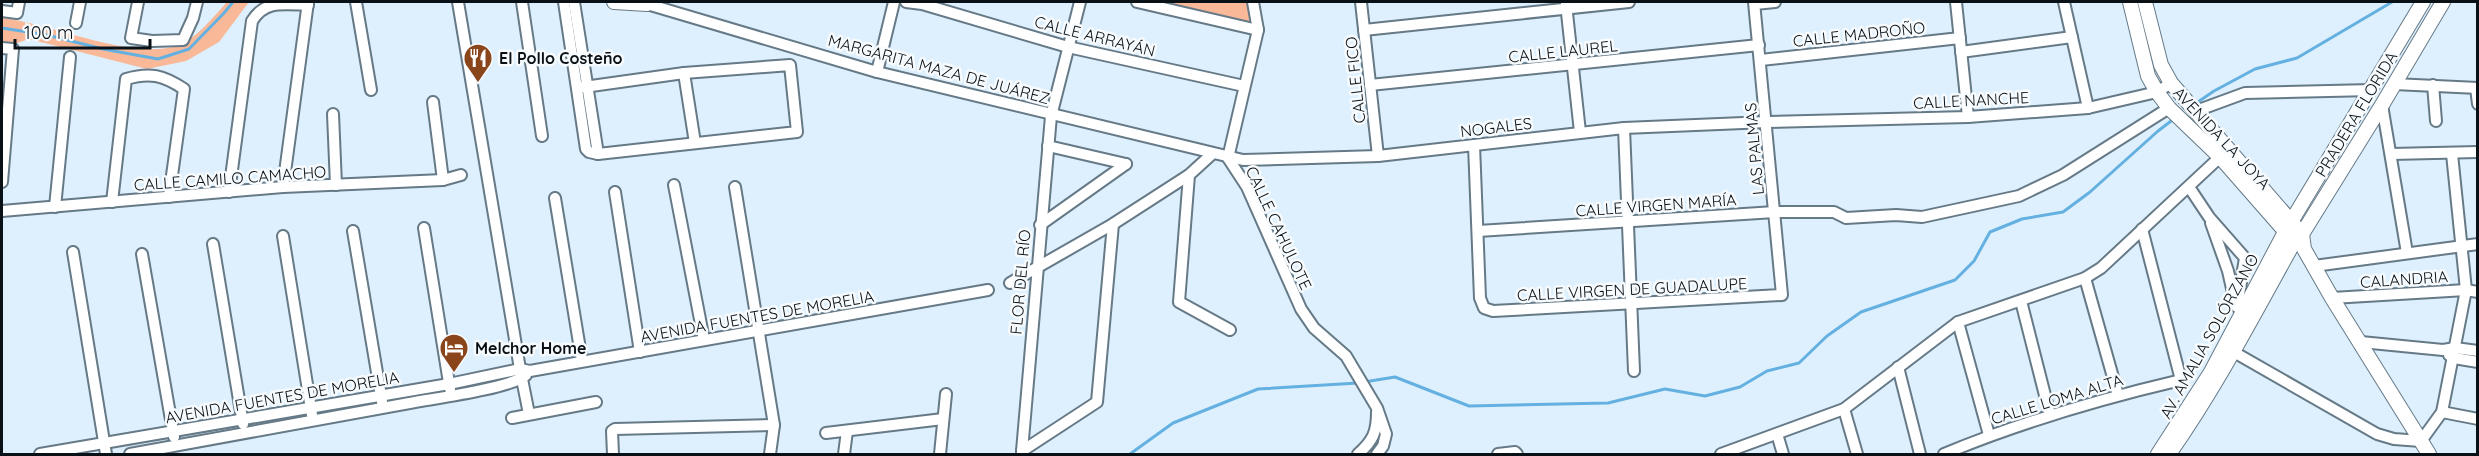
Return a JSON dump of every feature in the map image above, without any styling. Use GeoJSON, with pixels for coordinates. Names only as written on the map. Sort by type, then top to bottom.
{"type":"FeatureCollection","features":[{"type":"Feature","properties":{"kind":"main road"},"geometry":{"type":"LineString","coordinates":[[617,2],[647,2]]}},
{"type":"Feature","properties":{"kind":"main road","name":"AVENIDA LA JOYA"},"geometry":{"type":"LineString","coordinates":[[2130,2],[2148,76],[2157,93],[2295,235]]}},
{"type":"Feature","properties":{"kind":"main road","name":"AVENIDA LA JOYA"},"geometry":{"type":"LineString","coordinates":[[2145,2],[2161,65],[2171,82],[2295,235],[2429,454]]}},
{"type":"Feature","properties":{"kind":"main road","name":"PRADERA FLORIDA"},"geometry":{"type":"LineString","coordinates":[[2295,235],[2372,90],[2423,2]]}},
{"type":"Feature","properties":{"kind":"main road","name":"PRADERA FLORIDA"},"geometry":{"type":"LineString","coordinates":[[2295,235],[2382,105],[2443,2]]}},
{"type":"Feature","properties":{"kind":"main road","name":"AV. AMALIA SOLÓRZANO"},"geometry":{"type":"LineString","coordinates":[[2158,454],[2295,235]]}},
{"type":"Feature","properties":{"kind":"main road","name":"AV. AMALIA SOLÓRZANO"},"geometry":{"type":"LineString","coordinates":[[2169,454],[2192,422],[2236,348],[2295,235]]}},
{"type":"Feature","properties":{"kind":"street"},"geometry":{"type":"LineString","coordinates":[[2,11],[17,13],[19,2]]}},
{"type":"Feature","properties":{"kind":"street"},"geometry":{"type":"LineString","coordinates":[[76,23],[80,2]]}},
{"type":"Feature","properties":{"kind":"street"},"geometry":{"type":"LineString","coordinates":[[138,2],[131,38],[153,41],[183,40],[197,2]]}},
{"type":"Feature","properties":{"kind":"street"},"geometry":{"type":"LineString","coordinates":[[356,2],[371,90]]}},
{"type":"Feature","properties":{"kind":"street"},"geometry":{"type":"LineString","coordinates":[[458,2],[524,373],[529,414]]}},
{"type":"Feature","properties":{"kind":"street"},"geometry":{"type":"LineString","coordinates":[[522,2],[542,136]]}},
{"type":"Feature","properties":{"kind":"street"},"geometry":{"type":"LineString","coordinates":[[564,2],[582,87],[598,154],[796,132],[790,65],[684,73],[582,87]]}},
{"type":"Feature","properties":{"kind":"street"},"geometry":{"type":"LineString","coordinates":[[574,2],[582,87]]}},
{"type":"Feature","properties":{"kind":"street","name":"MARGARITA MAZA DE JUÁREZ"},"geometry":{"type":"LineString","coordinates":[[647,2],[877,72],[1228,158]]}},
{"type":"Feature","properties":{"kind":"street"},"geometry":{"type":"LineString","coordinates":[[877,72],[894,2]]}},
{"type":"Feature","properties":{"kind":"street","name":"CALLE ARRAYÁN"},"geometry":{"type":"LineString","coordinates":[[906,2],[922,4],[1068,47],[1244,86]]}},
{"type":"Feature","properties":{"kind":"street","name":"FLOR DEL RÍO"},"geometry":{"type":"LineString","coordinates":[[1080,2],[1051,116],[1036,268],[1022,451],[1097,402],[1113,224]]}},
{"type":"Feature","properties":{"kind":"street"},"geometry":{"type":"LineString","coordinates":[[1137,2],[1258,30]]}},
{"type":"Feature","properties":{"kind":"street","name":"CALLE CAHULOTE"},"geometry":{"type":"LineString","coordinates":[[1253,2],[1258,30],[1228,158],[1247,187],[1301,309],[1314,328],[1349,361],[1375,404],[1386,434],[1383,446],[1377,454]]}},
{"type":"Feature","properties":{"kind":"street","name":"CALLE FICO"},"geometry":{"type":"LineString","coordinates":[[1361,2],[1378,156]]}},
{"type":"Feature","properties":{"kind":"street"},"geometry":{"type":"LineString","coordinates":[[1364,30],[1566,5],[1629,2]]}},
{"type":"Feature","properties":{"kind":"street"},"geometry":{"type":"LineString","coordinates":[[1754,3],[1775,2]]}},
{"type":"Feature","properties":{"kind":"street"},"geometry":{"type":"LineString","coordinates":[[1956,2],[1968,117]]}},
{"type":"Feature","properties":{"kind":"street"},"geometry":{"type":"LineString","coordinates":[[2064,2],[2088,108]]}},
{"type":"Feature","properties":{"kind":"street"},"geometry":{"type":"LineString","coordinates":[[229,192],[252,21],[258,10],[269,3],[308,3],[283,188]]}},
{"type":"Feature","properties":{"kind":"street","name":"LAS PALMAS"},"geometry":{"type":"LineString","coordinates":[[1754,3],[1782,295]]}},
{"type":"Feature","properties":{"kind":"street"},"geometry":{"type":"LineString","coordinates":[[1566,5],[1580,132]]}},
{"type":"Feature","properties":{"kind":"street","name":"CALLE MADROÑO"},"geometry":{"type":"LineString","coordinates":[[1761,60],[1960,38]]}},
{"type":"Feature","properties":{"kind":"street"},"geometry":{"type":"LineString","coordinates":[[1961,51],[2072,38]]}},
{"type":"Feature","properties":{"kind":"street","name":"CALLE LAUREL"},"geometry":{"type":"LineString","coordinates":[[1370,85],[1759,45]]}},
{"type":"Feature","properties":{"kind":"street"},"geometry":{"type":"LineString","coordinates":[[2,48],[13,49],[2,182]]}},
{"type":"Feature","properties":{"kind":"street"},"geometry":{"type":"LineString","coordinates":[[55,207],[70,57]]}},
{"type":"Feature","properties":{"kind":"street"},"geometry":{"type":"LineString","coordinates":[[684,73],[695,143]]}},
{"type":"Feature","properties":{"kind":"street"},"geometry":{"type":"LineString","coordinates":[[112,202],[126,79],[139,75],[166,77],[184,89],[169,197]]}},
{"type":"Feature","properties":{"kind":"street","name":"CALLE NANCHE"},"geometry":{"type":"LineString","coordinates":[[1767,122],[1968,117],[2088,108],[2157,93],[2171,82]]}},
{"type":"Feature","properties":{"kind":"street"},"geometry":{"type":"LineString","coordinates":[[2394,84],[2477,88],[2478,104]]}},
{"type":"Feature","properties":{"kind":"street"},"geometry":{"type":"LineString","coordinates":[[2433,85],[2436,121]]}},
{"type":"Feature","properties":{"kind":"street"},"geometry":{"type":"LineString","coordinates":[[2193,108],[2245,93],[2372,90]]}},
{"type":"Feature","properties":{"kind":"street"},"geometry":{"type":"LineString","coordinates":[[433,102],[443,180]]}},
{"type":"Feature","properties":{"kind":"street"},"geometry":{"type":"LineString","coordinates":[[2382,105],[2407,253]]}},
{"type":"Feature","properties":{"kind":"street","name":"CALLE VIRGEN MARÍA"},"geometry":{"type":"LineString","coordinates":[[1478,231],[1775,212],[1833,212],[1846,218],[1896,215],[1922,217],[2019,196],[2063,175],[2175,113]]}},
{"type":"Feature","properties":{"kind":"street"},"geometry":{"type":"LineString","coordinates":[[333,114],[336,185]]}},
{"type":"Feature","properties":{"kind":"street","name":"NOGALES"},"geometry":{"type":"LineString","coordinates":[[1228,158],[1261,161],[1378,156],[1624,128],[1767,122]]}},
{"type":"Feature","properties":{"kind":"street"},"geometry":{"type":"LineString","coordinates":[[1624,128],[1634,371]]}},
{"type":"Feature","properties":{"kind":"street"},"geometry":{"type":"LineString","coordinates":[[1474,145],[1478,231]]}},
{"type":"Feature","properties":{"kind":"street"},"geometry":{"type":"LineString","coordinates":[[1040,225],[1126,164],[1048,146]]}},
{"type":"Feature","properties":{"kind":"street"},"geometry":{"type":"LineString","coordinates":[[2391,154],[2478,152]]}},
{"type":"Feature","properties":{"kind":"street"},"geometry":{"type":"LineString","coordinates":[[1010,283],[1113,224],[1189,175],[1212,154]]}},
{"type":"Feature","properties":{"kind":"street"},"geometry":{"type":"LineString","coordinates":[[2239,355],[2377,434],[2394,439],[2421,441],[2442,412],[2454,353],[2472,291],[2462,246],[2452,154]]}},
{"type":"Feature","properties":{"kind":"street"},"geometry":{"type":"LineString","coordinates":[[1721,454],[1844,408],[1958,322],[2085,278],[2101,267],[2220,158]]}},
{"type":"Feature","properties":{"kind":"street","name":"CALLE CAMILO CAMACHO"},"geometry":{"type":"LineString","coordinates":[[2,211],[283,188],[443,180],[460,175]]}},
{"type":"Feature","properties":{"kind":"street"},"geometry":{"type":"LineString","coordinates":[[1189,175],[1179,302],[1230,330]]}},
{"type":"Feature","properties":{"kind":"street"},"geometry":{"type":"LineString","coordinates":[[674,185],[704,340]]}},
{"type":"Feature","properties":{"kind":"street"},"geometry":{"type":"LineString","coordinates":[[735,187],[774,425],[770,454]]}},
{"type":"Feature","properties":{"kind":"street"},"geometry":{"type":"LineString","coordinates":[[2189,187],[2209,217],[2245,258],[2237,308],[2228,271],[2209,217]]}},
{"type":"Feature","properties":{"kind":"street"},"geometry":{"type":"LineString","coordinates":[[615,192],[640,351]]}},
{"type":"Feature","properties":{"kind":"street"},"geometry":{"type":"LineString","coordinates":[[555,198],[582,361]]}},
{"type":"Feature","properties":{"kind":"street"},"geometry":{"type":"LineString","coordinates":[[424,228],[451,396]]}},
{"type":"Feature","properties":{"kind":"street","name":"CALLE LOMA ALTA"},"geometry":{"type":"LineString","coordinates":[[1944,454],[1989,435],[2050,414],[2181,380],[2142,229]]}},
{"type":"Feature","properties":{"kind":"street"},"geometry":{"type":"LineString","coordinates":[[353,231],[384,408]]}},
{"type":"Feature","properties":{"kind":"street","name":"CALLE VIRGEN DE GUADALUPE"},"geometry":{"type":"LineString","coordinates":[[1478,231],[1480,298],[1484,308],[1493,311],[1782,295]]}},
{"type":"Feature","properties":{"kind":"street"},"geometry":{"type":"LineString","coordinates":[[283,236],[314,421]]}},
{"type":"Feature","properties":{"kind":"street"},"geometry":{"type":"LineString","coordinates":[[213,244],[245,433]]}},
{"type":"Feature","properties":{"kind":"street"},"geometry":{"type":"LineString","coordinates":[[2314,266],[2478,244]]}},
{"type":"Feature","properties":{"kind":"street"},"geometry":{"type":"LineString","coordinates":[[73,252],[106,454]]}},
{"type":"Feature","properties":{"kind":"street"},"geometry":{"type":"LineString","coordinates":[[142,254],[176,446]]}},
{"type":"Feature","properties":{"kind":"street"},"geometry":{"type":"LineString","coordinates":[[2085,278],[2118,395]]}},
{"type":"Feature","properties":{"kind":"street","name":"AVENIDA FUENTES DE MORELIA"},"geometry":{"type":"LineString","coordinates":[[40,454],[381,395],[524,373],[988,290]]}},
{"type":"Feature","properties":{"kind":"street","name":"CALANDRIA"},"geometry":{"type":"LineString","coordinates":[[2332,298],[2472,291]]}},
{"type":"Feature","properties":{"kind":"street"},"geometry":{"type":"LineString","coordinates":[[2021,301],[2050,414]]}},
{"type":"Feature","properties":{"kind":"street"},"geometry":{"type":"LineString","coordinates":[[1958,322],[1989,435]]}},
{"type":"Feature","properties":{"kind":"street"},"geometry":{"type":"LineString","coordinates":[[2361,342],[2443,350],[2478,362]]}},
{"type":"Feature","properties":{"kind":"street"},"geometry":{"type":"LineString","coordinates":[[2454,353],[2478,351]]}},
{"type":"Feature","properties":{"kind":"street"},"geometry":{"type":"LineString","coordinates":[[1898,367],[1920,454]]}},
{"type":"Feature","properties":{"kind":"street","name":"AVENIDA FUENTES DE MORELIA"},"geometry":{"type":"LineString","coordinates":[[130,454],[451,396],[524,373]]}},
{"type":"Feature","properties":{"kind":"street"},"geometry":{"type":"LineString","coordinates":[[940,454],[946,394]]}},
{"type":"Feature","properties":{"kind":"street"},"geometry":{"type":"LineString","coordinates":[[512,418],[596,402]]}},
{"type":"Feature","properties":{"kind":"street"},"geometry":{"type":"LineString","coordinates":[[1358,454],[1373,439],[1377,429],[1375,404]]}},
{"type":"Feature","properties":{"kind":"street"},"geometry":{"type":"LineString","coordinates":[[1844,408],[1857,454]]}},
{"type":"Feature","properties":{"kind":"street"},"geometry":{"type":"LineString","coordinates":[[2442,412],[2478,419]]}},
{"type":"Feature","properties":{"kind":"street"},"geometry":{"type":"LineString","coordinates":[[826,433],[943,419]]}},
{"type":"Feature","properties":{"kind":"street"},"geometry":{"type":"LineString","coordinates":[[613,454],[612,431],[659,427],[774,425]]}},
{"type":"Feature","properties":{"kind":"street"},"geometry":{"type":"LineString","coordinates":[[844,454],[847,431]]}},
{"type":"Feature","properties":{"kind":"street"},"geometry":{"type":"LineString","coordinates":[[1777,434],[1783,454]]}},
{"type":"Feature","properties":{"kind":"street"},"geometry":{"type":"LineString","coordinates":[[1498,454],[1506,451],[1517,454]]}},
{"type":"Feature","properties":{"kind":"shaded area"},"geometry":{"type":"Polygon","coordinates":[[[227,2],[249,2],[219,42],[186,61],[147,69],[29,39],[14,44],[2,43],[2,18],[116,45],[139,49],[160,49],[186,42],[205,26],[227,2]]]}},
{"type":"Feature","properties":{"kind":"shaded area"},"geometry":{"type":"Polygon","coordinates":[[[1149,2],[1250,2],[1256,29],[1149,2]]]}},
{"type":"Feature","properties":{"kind":"waterway"},"geometry":{"type":"LineString","coordinates":[[2,28],[47,35],[103,49],[158,59],[189,49],[233,2]]}},
{"type":"Feature","properties":{"kind":"waterway"},"geometry":{"type":"LineString","coordinates":[[2195,104],[2255,69],[2297,58],[2392,2]]}},
{"type":"Feature","properties":{"kind":"waterway"},"geometry":{"type":"LineString","coordinates":[[1364,382],[1395,377],[1469,406],[1608,403],[1665,389],[1705,396],[1740,387],[1767,371],[1799,363],[1827,336],[1861,312],[1955,280],[1974,261],[1990,232],[2022,219],[2063,212],[2090,192],[2175,118]]}},
{"type":"Feature","properties":{"kind":"waterway"},"geometry":{"type":"LineString","coordinates":[[1130,454],[1173,423],[1258,389],[1358,383]]}},
{"type":"Feature","properties":{"kind":"place","name":"El Pollo Costeño"},"geometry":{"type":"Point","coordinates":[478,84]}},
{"type":"Feature","properties":{"kind":"place","name":"Melchor Home"},"geometry":{"type":"Point","coordinates":[454,374]}}]}
